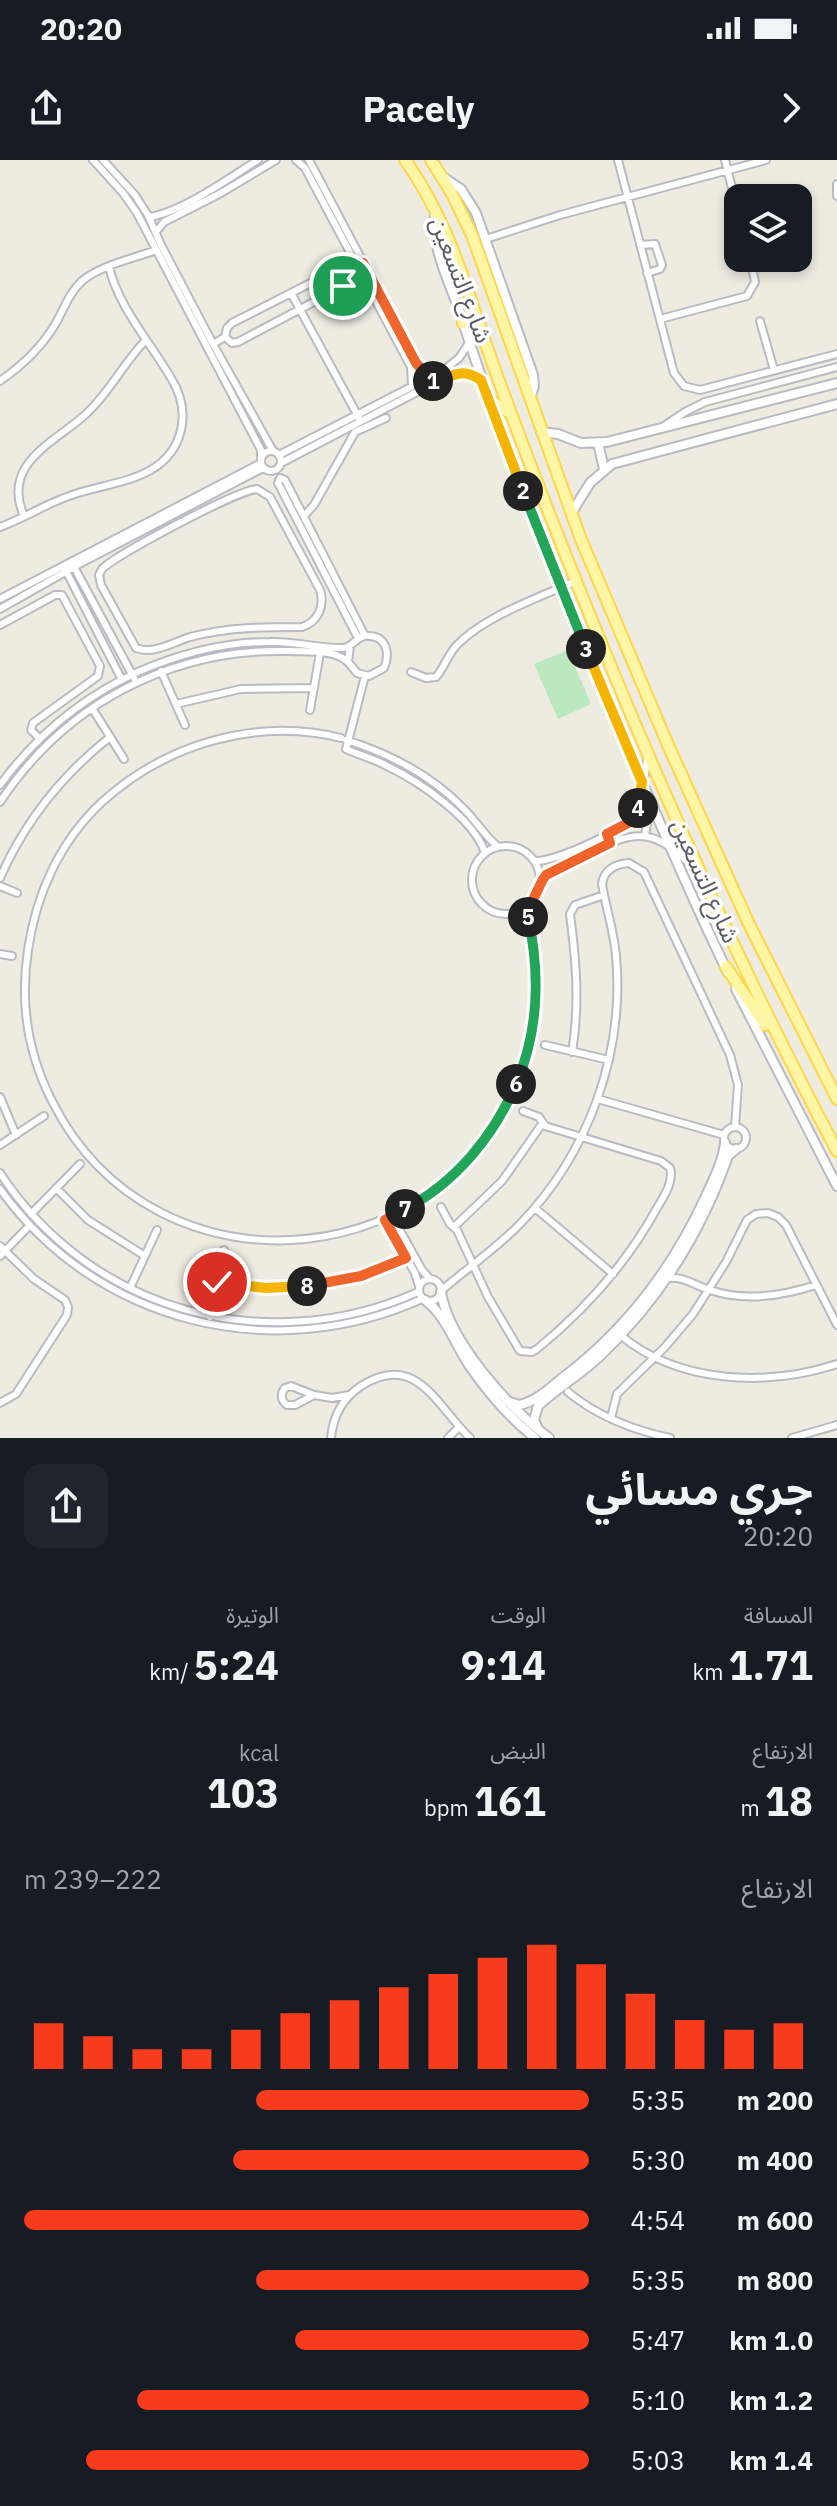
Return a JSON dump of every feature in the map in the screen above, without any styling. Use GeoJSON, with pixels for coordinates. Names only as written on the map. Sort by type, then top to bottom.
{"type":"FeatureCollection","features":[{"type":"Feature","properties":{"kind":"main road","name":"شارع التسعين"},"geometry":{"type":"LineString","coordinates":[[405,160],[436,211],[450,242],[511,414],[648,755],[784,1051],[837,1151]]}},
{"type":"Feature","properties":{"kind":"main road","name":"شارع التسعين"},"geometry":{"type":"LineString","coordinates":[[431,160],[472,235],[580,537],[678,769],[748,922],[837,1099]]}},
{"type":"Feature","properties":{"kind":"main road"},"geometry":{"type":"LineString","coordinates":[[463,323],[474,310]]}},
{"type":"Feature","properties":{"kind":"main road"},"geometry":{"type":"LineString","coordinates":[[488,398],[511,414]]}},
{"type":"Feature","properties":{"kind":"main road"},"geometry":{"type":"LineString","coordinates":[[726,967],[784,1051]]}},
{"type":"Feature","properties":{"kind":"main road"},"geometry":{"type":"LineString","coordinates":[[795,1073],[811,1071],[817,1062]]}},
{"type":"Feature","properties":{"kind":"main road"},"geometry":{"type":"LineString","coordinates":[[808,1096],[813,1086],[829,1083]]}},
{"type":"Feature","properties":{"kind":"street"},"geometry":{"type":"LineString","coordinates":[[93,160],[133,207],[217,359],[261,450],[262,463],[273,471],[278,457],[450,375],[464,373],[481,380]]}},
{"type":"Feature","properties":{"kind":"street"},"geometry":{"type":"LineString","coordinates":[[103,160],[135,195],[149,217],[210,346]]}},
{"type":"Feature","properties":{"kind":"street"},"geometry":{"type":"LineString","coordinates":[[149,217],[205,193],[258,160]]}},
{"type":"Feature","properties":{"kind":"street"},"geometry":{"type":"LineString","coordinates":[[156,232],[164,222],[276,160]]}},
{"type":"Feature","properties":{"kind":"street"},"geometry":{"type":"LineString","coordinates":[[296,160],[305,168],[416,363],[436,382]]}},
{"type":"Feature","properties":{"kind":"street"},"geometry":{"type":"LineString","coordinates":[[309,160],[411,367],[412,385]]}},
{"type":"Feature","properties":{"kind":"street"},"geometry":{"type":"LineString","coordinates":[[618,160],[674,373],[684,386],[700,390],[837,354]]}},
{"type":"Feature","properties":{"kind":"street"},"geometry":{"type":"LineString","coordinates":[[725,160],[731,184]]}},
{"type":"Feature","properties":{"kind":"street"},"geometry":{"type":"LineString","coordinates":[[486,239],[560,215],[766,160]]}},
{"type":"Feature","properties":{"kind":"street"},"geometry":{"type":"LineString","coordinates":[[247,167],[253,174]]}},
{"type":"Feature","properties":{"kind":"street"},"geometry":{"type":"LineString","coordinates":[[443,177],[455,184],[470,200],[486,239],[533,375],[530,399]]}},
{"type":"Feature","properties":{"kind":"street"},"geometry":{"type":"LineString","coordinates":[[837,184],[837,196]]}},
{"type":"Feature","properties":{"kind":"street"},"geometry":{"type":"LineString","coordinates":[[436,211],[436,251],[560,588],[642,782],[726,967],[837,1186]]}},
{"type":"Feature","properties":{"kind":"street"},"geometry":{"type":"LineString","coordinates":[[640,245],[654,243],[659,255],[661,269],[647,273]]}},
{"type":"Feature","properties":{"kind":"street"},"geometry":{"type":"LineString","coordinates":[[0,381],[43,342],[77,286],[93,273],[156,250]]}},
{"type":"Feature","properties":{"kind":"street"},"geometry":{"type":"LineString","coordinates":[[349,273],[360,265]]}},
{"type":"Feature","properties":{"kind":"street"},"geometry":{"type":"LineString","coordinates":[[0,527],[71,495],[147,473],[158,466],[174,447],[182,423],[180,398],[170,376],[117,292],[109,267]]}},
{"type":"Feature","properties":{"kind":"street"},"geometry":{"type":"LineString","coordinates":[[210,346],[225,337],[232,323],[338,269],[344,268],[349,273],[349,279],[343,286],[238,342],[232,343],[225,337]]}},
{"type":"Feature","properties":{"kind":"street"},"geometry":{"type":"LineString","coordinates":[[660,319],[747,296],[755,282],[753,272]]}},
{"type":"Feature","properties":{"kind":"street"},"geometry":{"type":"LineString","coordinates":[[291,293],[359,418]]}},
{"type":"Feature","properties":{"kind":"street"},"geometry":{"type":"LineString","coordinates":[[760,321],[774,370]]}},
{"type":"Feature","properties":{"kind":"street"},"geometry":{"type":"LineString","coordinates":[[27,452],[61,433],[88,412],[146,340]]}},
{"type":"Feature","properties":{"kind":"street"},"geometry":{"type":"LineString","coordinates":[[359,418],[428,375],[444,370],[459,358],[469,343]]}},
{"type":"Feature","properties":{"kind":"street"},"geometry":{"type":"LineString","coordinates":[[459,358],[464,364],[464,373]]}},
{"type":"Feature","properties":{"kind":"street"},"geometry":{"type":"LineString","coordinates":[[217,359],[278,457]]}},
{"type":"Feature","properties":{"kind":"street"},"geometry":{"type":"LineString","coordinates":[[660,430],[675,417],[705,402],[837,367]]}},
{"type":"Feature","properties":{"kind":"street"},"geometry":{"type":"LineString","coordinates":[[541,432],[558,434],[575,442],[598,443],[660,430],[837,383]]}},
{"type":"Feature","properties":{"kind":"street"},"geometry":{"type":"LineString","coordinates":[[572,512],[583,491],[604,469],[627,459],[837,404]]}},
{"type":"Feature","properties":{"kind":"street"},"geometry":{"type":"LineString","coordinates":[[304,516],[314,505],[355,432],[386,418]]}},
{"type":"Feature","properties":{"kind":"street"},"geometry":{"type":"LineString","coordinates":[[598,443],[604,469]]}},
{"type":"Feature","properties":{"kind":"street"},"geometry":{"type":"LineString","coordinates":[[0,609],[65,568],[170,515],[262,463],[266,452],[278,457]]}},
{"type":"Feature","properties":{"kind":"street"},"geometry":{"type":"LineString","coordinates":[[73,564],[262,463]]}},
{"type":"Feature","properties":{"kind":"street"},"geometry":{"type":"LineString","coordinates":[[12,475],[11,493],[24,516]]}},
{"type":"Feature","properties":{"kind":"street"},"geometry":{"type":"LineString","coordinates":[[280,478],[285,480],[304,516],[362,637],[278,483],[280,478]]}},
{"type":"Feature","properties":{"kind":"street"},"geometry":{"type":"LineString","coordinates":[[250,490],[260,490],[270,497],[320,590],[322,603],[315,620],[306,626],[233,628],[151,650],[140,650],[131,643],[101,585],[100,572],[107,564],[176,526],[250,490]]}},
{"type":"Feature","properties":{"kind":"street"},"geometry":{"type":"LineString","coordinates":[[170,515],[176,526]]}},
{"type":"Feature","properties":{"kind":"street"},"geometry":{"type":"LineString","coordinates":[[73,564],[134,678]]}},
{"type":"Feature","properties":{"kind":"street"},"geometry":{"type":"LineString","coordinates":[[65,568],[124,683]]}},
{"type":"Feature","properties":{"kind":"street"},"geometry":{"type":"LineString","coordinates":[[411,672],[426,678],[436,677],[451,653],[471,633],[577,581]]}},
{"type":"Feature","properties":{"kind":"street"},"geometry":{"type":"LineString","coordinates":[[0,599],[34,586]]}},
{"type":"Feature","properties":{"kind":"street"},"geometry":{"type":"LineString","coordinates":[[0,625],[60,594],[65,598],[100,666],[99,674],[33,723],[31,730],[40,739]]}},
{"type":"Feature","properties":{"kind":"street"},"geometry":{"type":"LineString","coordinates":[[13,601],[20,614]]}},
{"type":"Feature","properties":{"kind":"street"},"geometry":{"type":"LineString","coordinates":[[83,633],[95,626]]}},
{"type":"Feature","properties":{"kind":"street"},"geometry":{"type":"LineString","coordinates":[[233,628],[236,645]]}},
{"type":"Feature","properties":{"kind":"street"},"geometry":{"type":"LineString","coordinates":[[0,785],[40,739],[73,710],[134,678],[184,656],[236,645],[270,642],[344,648],[362,637],[375,637],[383,642],[388,656],[381,671],[365,676],[353,670],[340,656],[265,651],[203,659],[134,678]]}},
{"type":"Feature","properties":{"kind":"street"},"geometry":{"type":"LineString","coordinates":[[348,662],[350,646]]}},
{"type":"Feature","properties":{"kind":"street"},"geometry":{"type":"LineString","coordinates":[[310,710],[320,653]]}},
{"type":"Feature","properties":{"kind":"street"},"geometry":{"type":"LineString","coordinates":[[161,671],[185,725]]}},
{"type":"Feature","properties":{"kind":"street"},"geometry":{"type":"LineString","coordinates":[[365,676],[344,739],[347,750],[394,769],[434,795],[471,831],[485,853]]}},
{"type":"Feature","properties":{"kind":"street"},"geometry":{"type":"LineString","coordinates":[[0,802],[45,746],[124,683]]}},
{"type":"Feature","properties":{"kind":"street"},"geometry":{"type":"LineString","coordinates":[[176,704],[241,689],[314,688]]}},
{"type":"Feature","properties":{"kind":"street"},"geometry":{"type":"LineString","coordinates":[[92,708],[124,759]]}},
{"type":"Feature","properties":{"kind":"street"},"geometry":{"type":"LineString","coordinates":[[498,847],[459,804],[427,777],[384,753],[344,739],[319,733],[275,731],[218,738],[165,758],[118,788],[80,827],[49,876],[31,928],[24,999],[35,1059],[45,1088],[70,1135],[97,1165],[145,1203],[194,1227],[261,1241],[326,1238],[356,1231],[414,1204],[452,1175],[485,1139],[510,1098],[527,1052],[536,1004],[528,906]]}},
{"type":"Feature","properties":{"kind":"street"},"geometry":{"type":"LineString","coordinates":[[0,878],[17,842],[43,803],[74,768],[110,737]]}},
{"type":"Feature","properties":{"kind":"street"},"geometry":{"type":"LineString","coordinates":[[535,861],[550,860],[628,823],[635,813],[648,755]]}},
{"type":"Feature","properties":{"kind":"street"},"geometry":{"type":"LineString","coordinates":[[635,813],[647,824],[645,835]]}},
{"type":"Feature","properties":{"kind":"street"},"geometry":{"type":"LineString","coordinates":[[628,823],[633,835]]}},
{"type":"Feature","properties":{"kind":"street"},"geometry":{"type":"LineString","coordinates":[[607,834],[610,843]]}},
{"type":"Feature","properties":{"kind":"street"},"geometry":{"type":"LineString","coordinates":[[540,882],[553,870],[633,835],[645,835],[672,848],[701,876]]}},
{"type":"Feature","properties":{"kind":"street"},"geometry":{"type":"LineString","coordinates":[[506,845],[522,849],[535,861],[540,882],[537,895],[520,911],[498,913],[479,901],[473,887],[472,875],[479,859],[498,847],[506,845]]}},
{"type":"Feature","properties":{"kind":"street"},"geometry":{"type":"LineString","coordinates":[[421,1294],[435,1300],[457,1275],[510,1234],[535,1208],[581,1138],[598,1099],[616,1019],[617,978],[603,879],[613,867],[629,863],[644,872],[730,1055],[739,1095],[735,1126]]}},
{"type":"Feature","properties":{"kind":"street"},"geometry":{"type":"LineString","coordinates":[[0,886],[17,893]]}},
{"type":"Feature","properties":{"kind":"street"},"geometry":{"type":"LineString","coordinates":[[572,1052],[578,985],[570,914],[575,905],[604,895]]}},
{"type":"Feature","properties":{"kind":"street"},"geometry":{"type":"LineString","coordinates":[[520,911],[530,936]]}},
{"type":"Feature","properties":{"kind":"street"},"geometry":{"type":"LineString","coordinates":[[0,954],[12,956]]}},
{"type":"Feature","properties":{"kind":"street"},"geometry":{"type":"LineString","coordinates":[[545,1045],[609,1060]]}},
{"type":"Feature","properties":{"kind":"street"},"geometry":{"type":"LineString","coordinates":[[0,1097],[16,1135]]}},
{"type":"Feature","properties":{"kind":"street"},"geometry":{"type":"LineString","coordinates":[[598,1099],[724,1139],[736,1149]]}},
{"type":"Feature","properties":{"kind":"street"},"geometry":{"type":"LineString","coordinates":[[441,1207],[520,1351],[532,1352],[558,1331],[613,1274],[652,1216],[671,1180],[672,1172],[664,1163],[542,1124],[539,1117],[523,1111]]}},
{"type":"Feature","properties":{"kind":"street"},"geometry":{"type":"LineString","coordinates":[[0,1145],[44,1116]]}},
{"type":"Feature","properties":{"kind":"street"},"geometry":{"type":"LineString","coordinates":[[454,1227],[502,1181],[542,1124]]}},
{"type":"Feature","properties":{"kind":"street"},"geometry":{"type":"LineString","coordinates":[[507,1401],[524,1404],[618,1333],[663,1272],[688,1231],[716,1173],[730,1127],[743,1130],[746,1138],[743,1145],[728,1156],[710,1206],[668,1278],[587,1368],[545,1399],[534,1414],[536,1434]]}},
{"type":"Feature","properties":{"kind":"street"},"geometry":{"type":"LineString","coordinates":[[31,1214],[80,1164]]}},
{"type":"Feature","properties":{"kind":"street"},"geometry":{"type":"LineString","coordinates":[[0,1173],[31,1214],[73,1253],[129,1292]]}},
{"type":"Feature","properties":{"kind":"street"},"geometry":{"type":"LineString","coordinates":[[56,1188],[88,1220],[145,1256]]}},
{"type":"Feature","properties":{"kind":"street"},"geometry":{"type":"LineString","coordinates":[[0,1189],[30,1225],[75,1264],[129,1292],[209,1320],[263,1323],[316,1321],[369,1311],[421,1294],[431,1279],[457,1275]]}},
{"type":"Feature","properties":{"kind":"street"},"geometry":{"type":"LineString","coordinates":[[535,1208],[613,1274]]}},
{"type":"Feature","properties":{"kind":"street"},"geometry":{"type":"LineString","coordinates":[[611,1418],[617,1394],[685,1325],[743,1225],[751,1217],[762,1213],[778,1217],[786,1225],[837,1325]]}},
{"type":"Feature","properties":{"kind":"street"},"geometry":{"type":"LineString","coordinates":[[388,1218],[421,1294],[438,1312],[481,1382],[508,1413],[536,1434],[549,1438]]}},
{"type":"Feature","properties":{"kind":"street"},"geometry":{"type":"LineString","coordinates":[[388,1218],[422,1270],[438,1283],[445,1308],[461,1339],[536,1434]]}},
{"type":"Feature","properties":{"kind":"street"},"geometry":{"type":"LineString","coordinates":[[0,1403],[16,1394],[68,1311],[65,1300],[1,1251],[30,1225]]}},
{"type":"Feature","properties":{"kind":"street"},"geometry":{"type":"LineString","coordinates":[[129,1292],[157,1230]]}},
{"type":"Feature","properties":{"kind":"street"},"geometry":{"type":"LineString","coordinates":[[209,1320],[224,1250]]}},
{"type":"Feature","properties":{"kind":"street"},"geometry":{"type":"LineString","coordinates":[[217,1282],[265,1288],[314,1286],[361,1276],[406,1258]]}},
{"type":"Feature","properties":{"kind":"street"},"geometry":{"type":"LineString","coordinates":[[677,1264],[682,1278]]}},
{"type":"Feature","properties":{"kind":"street"},"geometry":{"type":"LineString","coordinates":[[668,1278],[682,1278],[708,1290],[755,1297],[786,1294],[816,1285]]}},
{"type":"Feature","properties":{"kind":"street"},"geometry":{"type":"LineString","coordinates":[[618,1333],[655,1357],[706,1373],[743,1378],[780,1377],[837,1364]]}},
{"type":"Feature","properties":{"kind":"street"},"geometry":{"type":"LineString","coordinates":[[331,1438],[334,1421],[349,1395],[385,1375],[411,1377],[425,1387],[470,1438]]}},
{"type":"Feature","properties":{"kind":"street"},"geometry":{"type":"LineString","coordinates":[[314,1395],[291,1406],[284,1403],[282,1397],[285,1388],[291,1386],[314,1395],[349,1395]]}},
{"type":"Feature","properties":{"kind":"street"},"geometry":{"type":"LineString","coordinates":[[568,1392],[588,1407],[611,1418],[670,1438]]}},
{"type":"Feature","properties":{"kind":"street"},"geometry":{"type":"LineString","coordinates":[[327,1397],[334,1421]]}},
{"type":"Feature","properties":{"kind":"street"},"geometry":{"type":"LineString","coordinates":[[524,1404],[526,1413],[534,1414]]}},
{"type":"Feature","properties":{"kind":"street"},"geometry":{"type":"LineString","coordinates":[[792,1438],[837,1425]]}},
{"type":"Feature","properties":{"kind":"street"},"geometry":{"type":"LineString","coordinates":[[448,1438],[459,1427]]}},
{"type":"Feature","properties":{"kind":"green space"},"geometry":{"type":"Polygon","coordinates":[[[568,650],[591,704],[558,719],[534,664],[568,650]]]}},
{"type":"Feature","properties":{"kind":"route"},"geometry":{"type":"LineString","coordinates":[[217,1282],[265,1288],[314,1286],[361,1276],[406,1258],[385,1220],[434,1190],[470,1158],[499,1119],[520,1075],[536,1004],[534,958],[527,912],[537,895],[540,882],[557,868],[610,843],[607,834],[631,820],[641,791],[642,782],[560,588],[481,380],[468,373],[459,373],[432,381],[416,363],[363,263],[349,273],[349,279],[343,286]]}}]}
